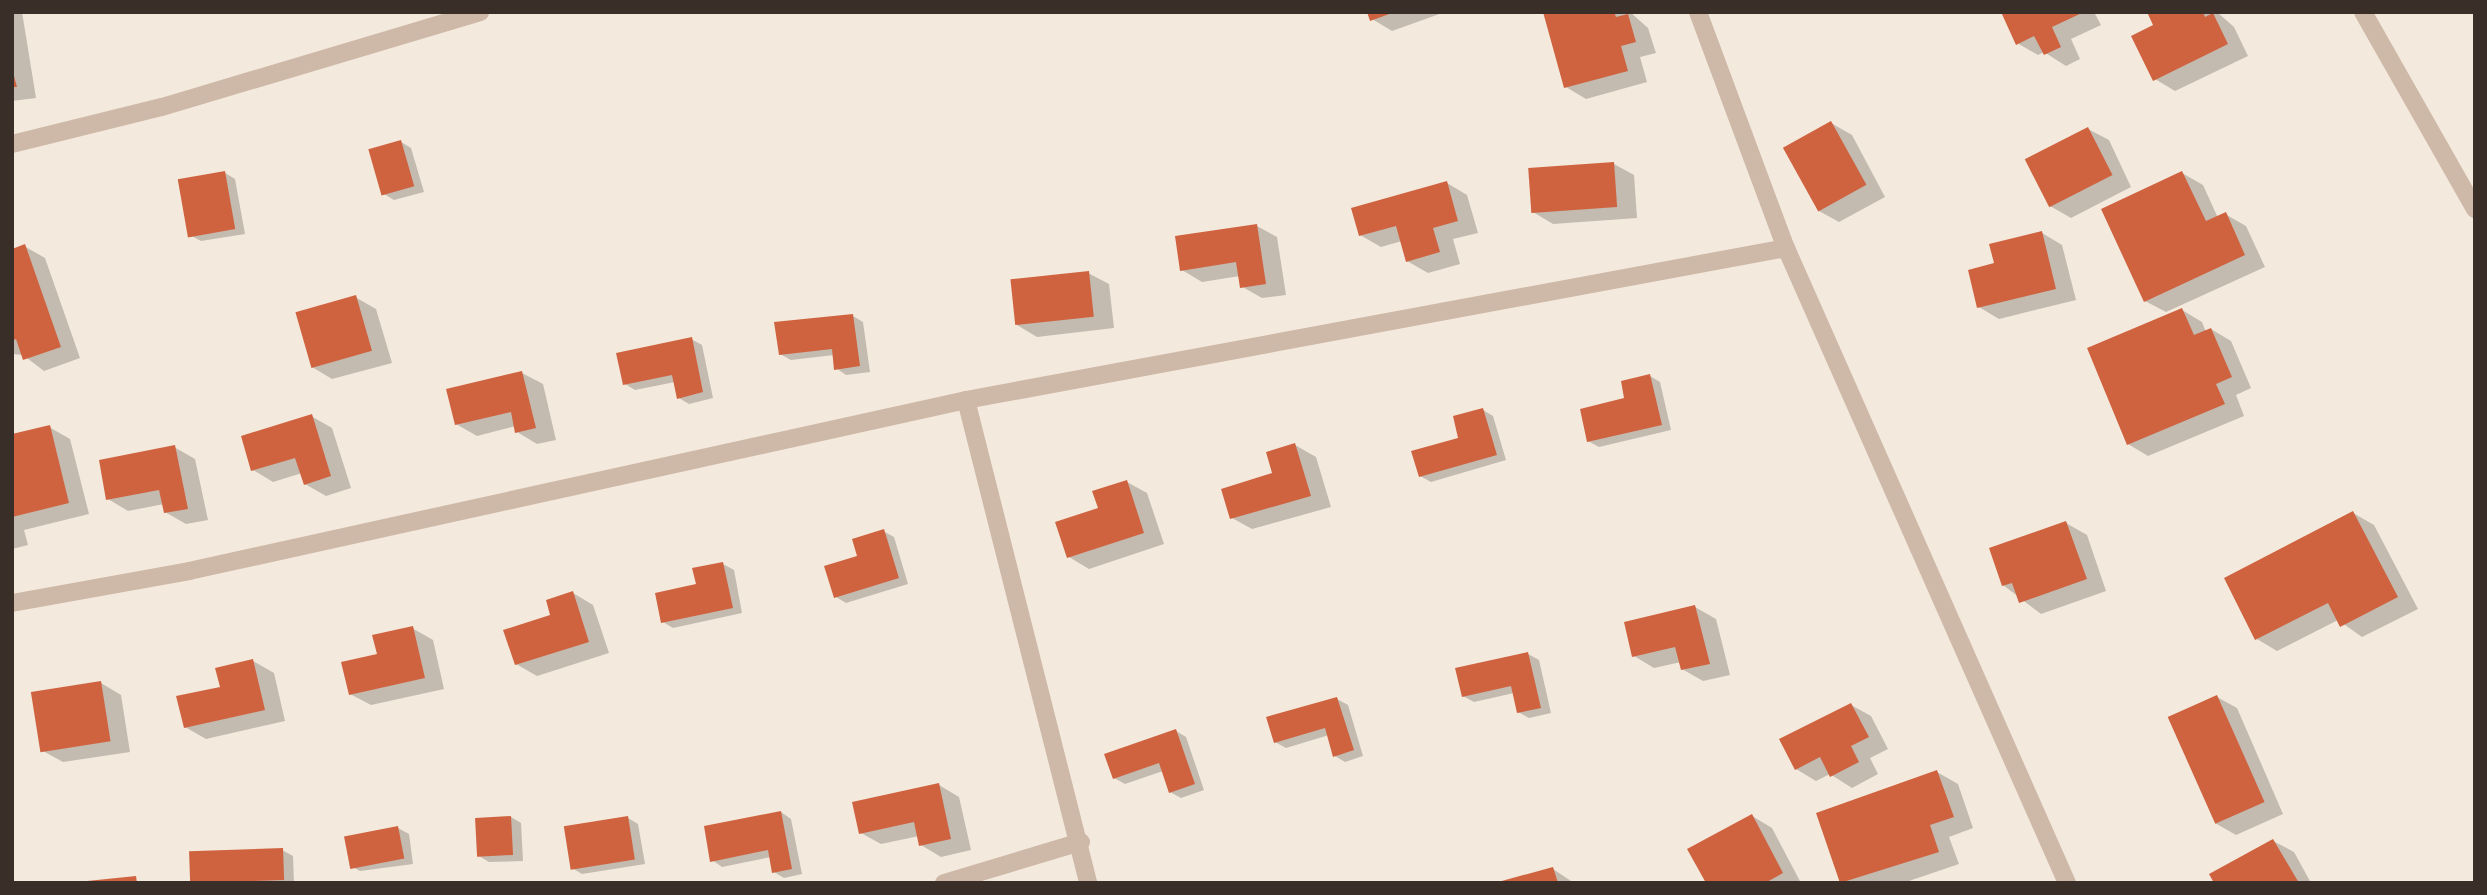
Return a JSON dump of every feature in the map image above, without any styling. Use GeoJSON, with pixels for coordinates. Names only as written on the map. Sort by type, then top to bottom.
{"type":"FeatureCollection","features":[{"type":"Feature","properties":{"kind":"street"},"geometry":{"type":"LineString","coordinates":[[12,144],[162,107],[480,12]]}},
{"type":"Feature","properties":{"kind":"street"},"geometry":{"type":"LineString","coordinates":[[1698,12],[1786,248],[2067,883]]}},
{"type":"Feature","properties":{"kind":"street"},"geometry":{"type":"LineString","coordinates":[[2363,12],[2475,209]]}},
{"type":"Feature","properties":{"kind":"street"},"geometry":{"type":"LineString","coordinates":[[12,603],[189,570],[966,400],[1786,248]]}},
{"type":"Feature","properties":{"kind":"street"},"geometry":{"type":"LineString","coordinates":[[966,400],[1081,842],[1088,883]]}},
{"type":"Feature","properties":{"kind":"street"},"geometry":{"type":"LineString","coordinates":[[944,883],[1081,842]]}},
{"type":"Feature","properties":{"kind":"building"},"geometry":{"type":"Polygon","coordinates":[[[1367,12],[1392,12],[1392,13],[1370,21],[1367,12]]]}},
{"type":"Feature","properties":{"kind":"building"},"geometry":{"type":"Polygon","coordinates":[[[1543,12],[1614,12],[1616,17],[1628,14],[1636,42],[1621,46],[1628,71],[1564,88],[1543,12]]]}},
{"type":"Feature","properties":{"kind":"building"},"geometry":{"type":"Polygon","coordinates":[[[2001,12],[2084,12],[2052,27],[2061,47],[2044,55],[2034,36],[2016,45],[2001,12]]]}},
{"type":"Feature","properties":{"kind":"building"},"geometry":{"type":"Polygon","coordinates":[[[2147,12],[2203,12],[2205,17],[2213,13],[2228,44],[2153,81],[2131,36],[2153,25],[2147,12]]]}},
{"type":"Feature","properties":{"kind":"building"},"geometry":{"type":"Polygon","coordinates":[[[12,69],[17,87],[12,87],[12,69]]]}},
{"type":"Feature","properties":{"kind":"building"},"geometry":{"type":"Polygon","coordinates":[[[1831,121],[1866,185],[1818,212],[1783,148],[1831,121]]]}},
{"type":"Feature","properties":{"kind":"building"},"geometry":{"type":"Polygon","coordinates":[[[2088,127],[2113,175],[2049,207],[2025,159],[2088,127]]]}},
{"type":"Feature","properties":{"kind":"building"},"geometry":{"type":"Polygon","coordinates":[[[401,140],[414,186],[382,196],[368,149],[401,140]]]}},
{"type":"Feature","properties":{"kind":"building"},"geometry":{"type":"Polygon","coordinates":[[[1614,162],[1617,207],[1531,213],[1528,168],[1614,162]]]}},
{"type":"Feature","properties":{"kind":"building"},"geometry":{"type":"Polygon","coordinates":[[[225,171],[235,229],[188,237],[178,179],[225,171]]]}},
{"type":"Feature","properties":{"kind":"building"},"geometry":{"type":"Polygon","coordinates":[[[2182,171],[2206,221],[2226,212],[2245,255],[2144,302],[2101,209],[2182,171]]]}},
{"type":"Feature","properties":{"kind":"building"},"geometry":{"type":"Polygon","coordinates":[[[1447,181],[1458,221],[1433,228],[1440,252],[1406,262],[1396,226],[1359,236],[1351,208],[1447,181]]]}},
{"type":"Feature","properties":{"kind":"building"},"geometry":{"type":"Polygon","coordinates":[[[1257,224],[1266,284],[1240,288],[1236,262],[1180,271],[1175,236],[1257,224]]]}},
{"type":"Feature","properties":{"kind":"building"},"geometry":{"type":"Polygon","coordinates":[[[2042,231],[2056,289],[1977,308],[1968,270],[1994,263],[1989,244],[2042,231]]]}},
{"type":"Feature","properties":{"kind":"building"},"geometry":{"type":"Polygon","coordinates":[[[25,244],[61,347],[23,360],[16,339],[12,341],[12,249],[25,244]]]}},
{"type":"Feature","properties":{"kind":"building"},"geometry":{"type":"Polygon","coordinates":[[[1089,271],[1094,317],[1015,325],[1010,279],[1089,271]]]}},
{"type":"Feature","properties":{"kind":"building"},"geometry":{"type":"Polygon","coordinates":[[[356,295],[372,351],[311,368],[295,312],[356,295]]]}},
{"type":"Feature","properties":{"kind":"building"},"geometry":{"type":"Polygon","coordinates":[[[2182,308],[2194,335],[2211,328],[2232,377],[2216,384],[2225,404],[2127,445],[2087,348],[2182,308]]]}},
{"type":"Feature","properties":{"kind":"building"},"geometry":{"type":"Polygon","coordinates":[[[853,314],[860,366],[834,370],[832,349],[779,355],[774,322],[853,314]]]}},
{"type":"Feature","properties":{"kind":"building"},"geometry":{"type":"Polygon","coordinates":[[[692,337],[703,392],[677,399],[672,375],[623,385],[616,353],[692,337]]]}},
{"type":"Feature","properties":{"kind":"building"},"geometry":{"type":"Polygon","coordinates":[[[522,371],[536,428],[515,433],[511,412],[455,425],[446,389],[522,371]]]}},
{"type":"Feature","properties":{"kind":"building"},"geometry":{"type":"Polygon","coordinates":[[[1650,374],[1662,425],[1587,442],[1580,409],[1624,398],[1621,381],[1650,374]]]}},
{"type":"Feature","properties":{"kind":"building"},"geometry":{"type":"Polygon","coordinates":[[[1483,408],[1497,455],[1419,477],[1411,451],[1458,438],[1453,416],[1483,408]]]}},
{"type":"Feature","properties":{"kind":"building"},"geometry":{"type":"Polygon","coordinates":[[[312,414],[331,476],[304,485],[295,458],[251,471],[241,436],[312,414]]]}},
{"type":"Feature","properties":{"kind":"building"},"geometry":{"type":"Polygon","coordinates":[[[50,425],[69,503],[12,517],[12,434],[50,425]]]}},
{"type":"Feature","properties":{"kind":"building"},"geometry":{"type":"Polygon","coordinates":[[[1295,443],[1311,496],[1230,519],[1221,489],[1272,473],[1266,452],[1295,443]]]}},
{"type":"Feature","properties":{"kind":"building"},"geometry":{"type":"Polygon","coordinates":[[[175,445],[188,509],[164,513],[159,490],[106,500],[99,460],[175,445]]]}},
{"type":"Feature","properties":{"kind":"building"},"geometry":{"type":"Polygon","coordinates":[[[1127,480],[1144,533],[1067,558],[1055,522],[1098,508],[1092,491],[1127,480]]]}},
{"type":"Feature","properties":{"kind":"building"},"geometry":{"type":"Polygon","coordinates":[[[2353,511],[2398,597],[2340,627],[2328,603],[2255,640],[2224,578],[2353,511]]]}},
{"type":"Feature","properties":{"kind":"building"},"geometry":{"type":"Polygon","coordinates":[[[2066,521],[2087,579],[2019,603],[2012,583],[2002,586],[1989,548],[2066,521]]]}},
{"type":"Feature","properties":{"kind":"building"},"geometry":{"type":"Polygon","coordinates":[[[884,529],[899,578],[834,598],[824,566],[857,556],[852,539],[884,529]]]}},
{"type":"Feature","properties":{"kind":"building"},"geometry":{"type":"Polygon","coordinates":[[[723,562],[733,608],[661,623],[655,593],[696,584],[692,568],[723,562]]]}},
{"type":"Feature","properties":{"kind":"building"},"geometry":{"type":"Polygon","coordinates":[[[573,591],[589,642],[515,665],[503,630],[550,615],[546,600],[573,591]]]}},
{"type":"Feature","properties":{"kind":"building"},"geometry":{"type":"Polygon","coordinates":[[[1695,605],[1710,664],[1681,670],[1675,647],[1632,657],[1624,622],[1695,605]]]}},
{"type":"Feature","properties":{"kind":"building"},"geometry":{"type":"Polygon","coordinates":[[[413,626],[425,678],[349,695],[341,662],[377,654],[372,635],[413,626]]]}},
{"type":"Feature","properties":{"kind":"building"},"geometry":{"type":"Polygon","coordinates":[[[1528,652],[1541,708],[1517,713],[1511,686],[1462,697],[1455,668],[1528,652]]]}},
{"type":"Feature","properties":{"kind":"building"},"geometry":{"type":"Polygon","coordinates":[[[253,659],[265,710],[184,728],[176,696],[220,687],[215,668],[253,659]]]}},
{"type":"Feature","properties":{"kind":"building"},"geometry":{"type":"Polygon","coordinates":[[[101,681],[111,741],[40,752],[31,692],[101,681]]]}},
{"type":"Feature","properties":{"kind":"building"},"geometry":{"type":"Polygon","coordinates":[[[2217,695],[2265,802],[2215,824],[2168,717],[2217,695]]]}},
{"type":"Feature","properties":{"kind":"building"},"geometry":{"type":"Polygon","coordinates":[[[1337,697],[1354,750],[1333,757],[1325,728],[1274,743],[1266,717],[1337,697]]]}},
{"type":"Feature","properties":{"kind":"building"},"geometry":{"type":"Polygon","coordinates":[[[1851,703],[1869,737],[1851,746],[1859,762],[1830,777],[1820,757],[1795,770],[1779,739],[1851,703]]]}},
{"type":"Feature","properties":{"kind":"building"},"geometry":{"type":"Polygon","coordinates":[[[1176,729],[1195,784],[1169,793],[1159,763],[1113,779],[1104,754],[1176,729]]]}},
{"type":"Feature","properties":{"kind":"building"},"geometry":{"type":"Polygon","coordinates":[[[1937,770],[1954,817],[1930,825],[1939,852],[1840,883],[1816,813],[1937,770]]]}},
{"type":"Feature","properties":{"kind":"building"},"geometry":{"type":"Polygon","coordinates":[[[939,783],[951,839],[919,846],[914,822],[859,834],[852,802],[939,783]]]}},
{"type":"Feature","properties":{"kind":"building"},"geometry":{"type":"Polygon","coordinates":[[[781,811],[792,869],[772,873],[768,850],[710,862],[704,826],[781,811]]]}},
{"type":"Feature","properties":{"kind":"building"},"geometry":{"type":"Polygon","coordinates":[[[1752,814],[1783,873],[1765,883],[1706,883],[1687,849],[1752,814]]]}},
{"type":"Feature","properties":{"kind":"building"},"geometry":{"type":"Polygon","coordinates":[[[511,816],[513,855],[477,857],[475,818],[511,816]]]}},
{"type":"Feature","properties":{"kind":"building"},"geometry":{"type":"Polygon","coordinates":[[[628,816],[635,859],[571,870],[564,826],[628,816]]]}},
{"type":"Feature","properties":{"kind":"building"},"geometry":{"type":"Polygon","coordinates":[[[398,826],[404,858],[350,869],[344,836],[398,826]]]}},
{"type":"Feature","properties":{"kind":"building"},"geometry":{"type":"Polygon","coordinates":[[[2273,839],[2299,883],[2214,883],[2209,874],[2273,839]]]}},
{"type":"Feature","properties":{"kind":"building"},"geometry":{"type":"Polygon","coordinates":[[[283,848],[284,880],[190,883],[189,851],[283,848]]]}},
{"type":"Feature","properties":{"kind":"building"},"geometry":{"type":"Polygon","coordinates":[[[1553,867],[1558,883],[1498,883],[1498,882],[1553,867]]]}},
{"type":"Feature","properties":{"kind":"building"},"geometry":{"type":"Polygon","coordinates":[[[136,876],[137,883],[87,881],[136,876]]]}}]}
